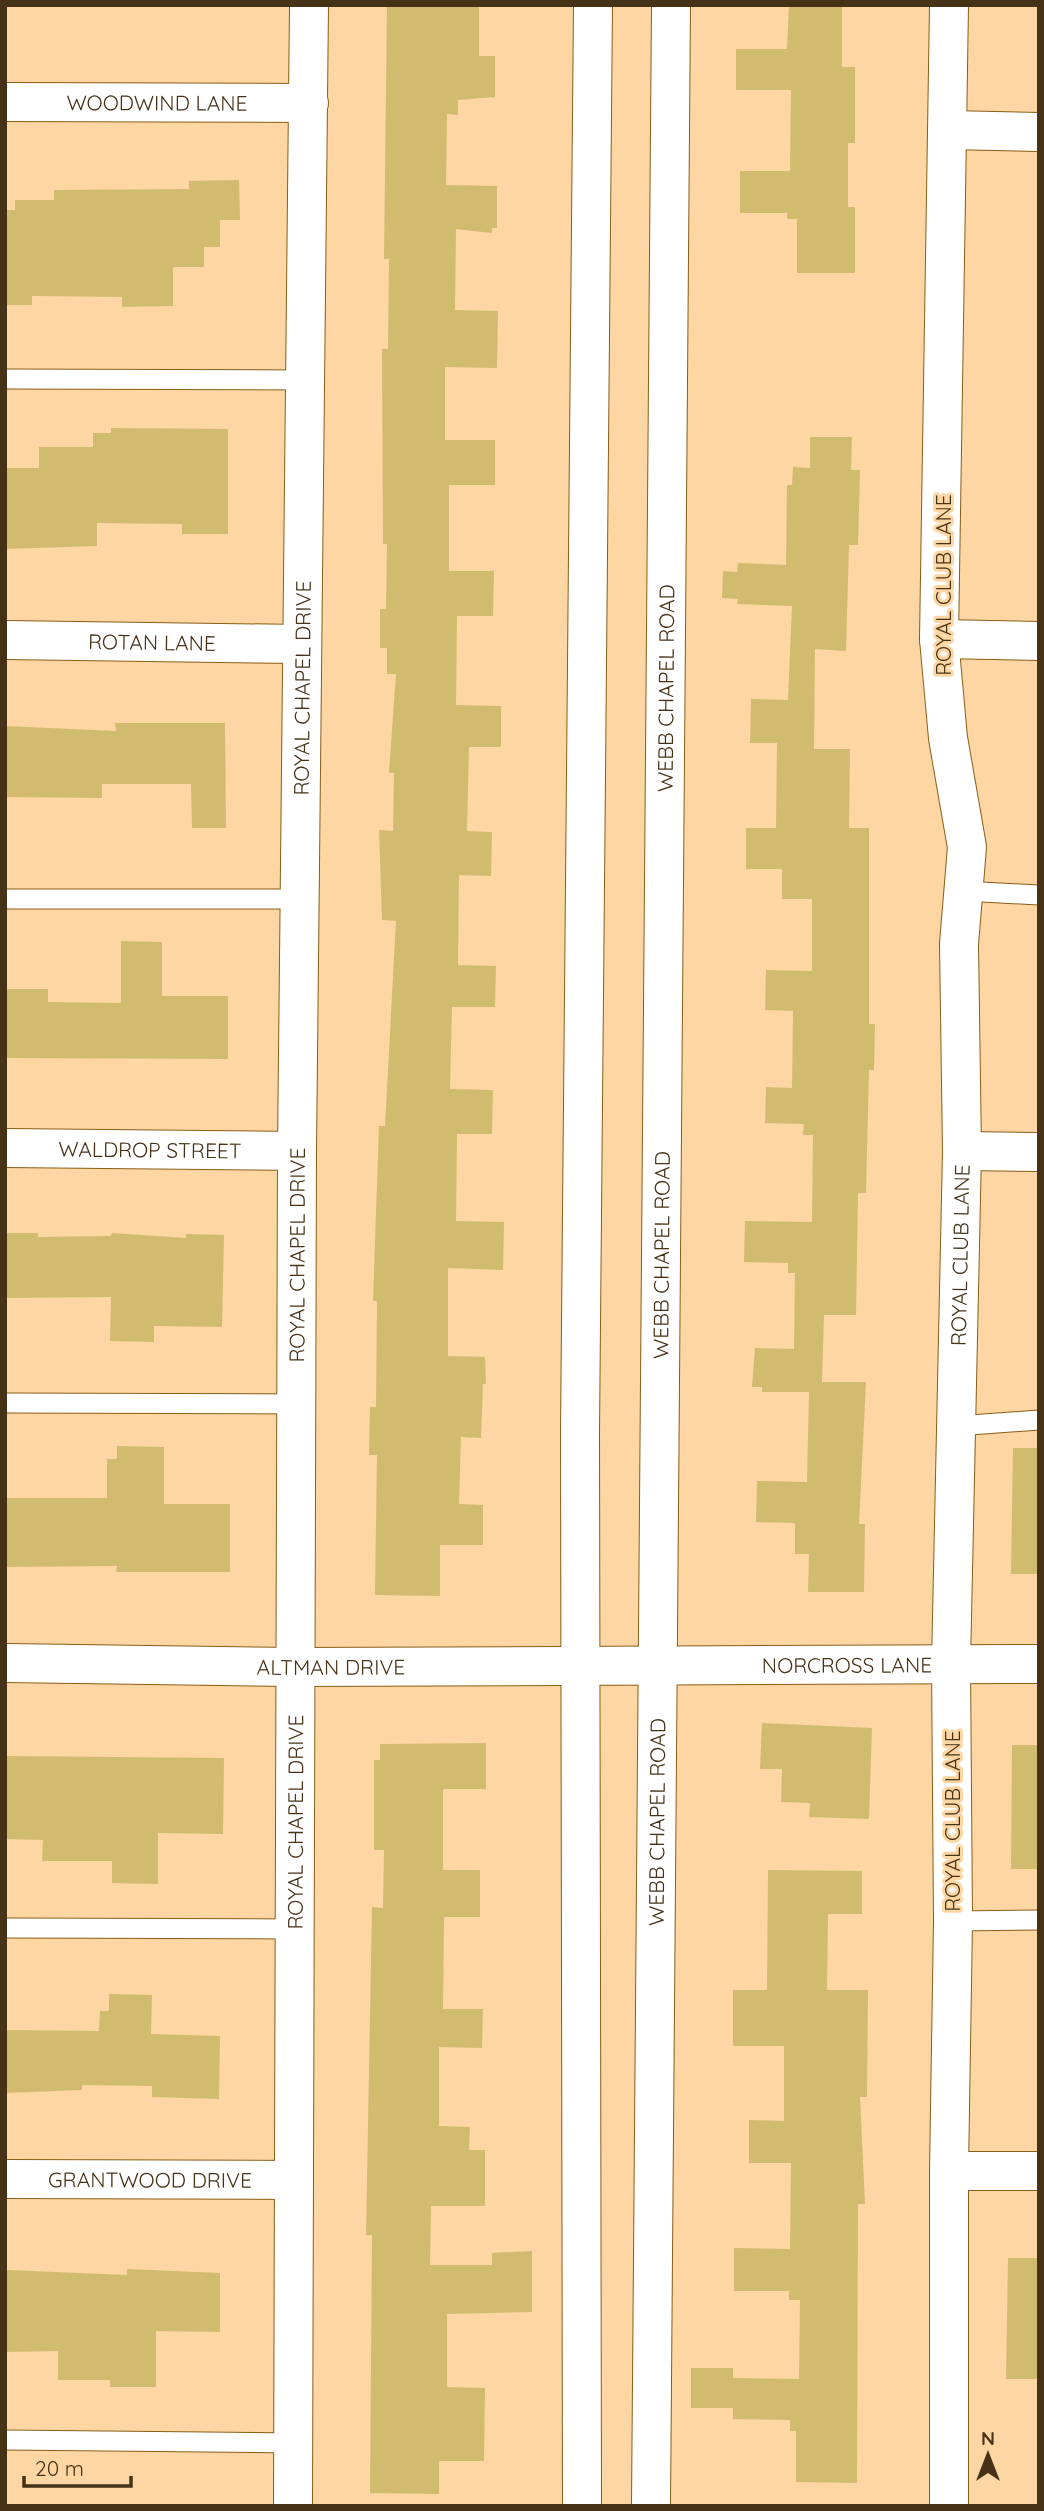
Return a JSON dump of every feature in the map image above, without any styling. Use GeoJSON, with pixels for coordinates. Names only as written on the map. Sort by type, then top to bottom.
{"type":"FeatureCollection","features":[{"type":"Feature","properties":{"kind":"street","name":"ROYAL CHAPEL DRIVE"},"geometry":{"type":"LineString","coordinates":[[293,2506],[292,1929],[296,1151],[301,899],[300,643],[306,380],[309,5]]}},
{"type":"Feature","properties":{"kind":"street"},"geometry":{"type":"LineString","coordinates":[[582,2506],[580,1665],[593,5]]}},
{"type":"Feature","properties":{"kind":"street","name":"WEBB CHAPEL ROAD"},"geometry":{"type":"LineString","coordinates":[[651,2506],[671,5]]}},
{"type":"Feature","properties":{"kind":"street","name":"ROYAL CLUB LANE"},"geometry":{"type":"LineString","coordinates":[[949,5],[939,639],[948,738],[967,847],[959,944],[962,1151],[951,1664],[953,1921],[949,2171],[949,2506]]}},
{"type":"Feature","properties":{"kind":"street","name":"WOODWIND LANE"},"geometry":{"type":"LineString","coordinates":[[5,102],[309,103]]}},
{"type":"Feature","properties":{"kind":"street"},"geometry":{"type":"LineString","coordinates":[[948,130],[1039,132]]}},
{"type":"Feature","properties":{"kind":"street"},"geometry":{"type":"LineString","coordinates":[[939,639],[1039,641]]}},
{"type":"Feature","properties":{"kind":"street","name":"ROTAN LANE"},"geometry":{"type":"LineString","coordinates":[[5,640],[300,643]]}},
{"type":"Feature","properties":{"kind":"street","name":"WALDROP STREET"},"geometry":{"type":"LineString","coordinates":[[5,1148],[296,1151]]}},
{"type":"Feature","properties":{"kind":"street"},"geometry":{"type":"LineString","coordinates":[[962,1151],[1039,1152]]}},
{"type":"Feature","properties":{"kind":"street","name":"ALTMAN DRIVE"},"geometry":{"type":"LineString","coordinates":[[5,1663],[294,1667],[656,1664]]}},
{"type":"Feature","properties":{"kind":"street","name":"NORCROSS LANE"},"geometry":{"type":"LineString","coordinates":[[656,1664],[1039,1664]]}},
{"type":"Feature","properties":{"kind":"street"},"geometry":{"type":"LineString","coordinates":[[949,2171],[1039,2171]]}},
{"type":"Feature","properties":{"kind":"street","name":"GRANTWOOD DRIVE"},"geometry":{"type":"LineString","coordinates":[[5,2179],[294,2180]]}},
{"type":"Feature","properties":{"kind":"lane"},"geometry":{"type":"LineString","coordinates":[[5,379],[306,380]]}},
{"type":"Feature","properties":{"kind":"lane"},"geometry":{"type":"LineString","coordinates":[[963,891],[1039,895]]}},
{"type":"Feature","properties":{"kind":"lane"},"geometry":{"type":"LineString","coordinates":[[5,899],[301,899]]}},
{"type":"Feature","properties":{"kind":"lane"},"geometry":{"type":"LineString","coordinates":[[5,1403],[296,1404]]}},
{"type":"Feature","properties":{"kind":"lane"},"geometry":{"type":"LineString","coordinates":[[956,1426],[1039,1420]]}},
{"type":"Feature","properties":{"kind":"lane"},"geometry":{"type":"LineString","coordinates":[[953,1921],[1039,1920]]}},
{"type":"Feature","properties":{"kind":"lane"},"geometry":{"type":"LineString","coordinates":[[5,1928],[292,1929]]}},
{"type":"Feature","properties":{"kind":"lane"},"geometry":{"type":"LineString","coordinates":[[5,2440],[293,2443]]}},
{"type":"Feature","properties":{"kind":"building"},"geometry":{"type":"Polygon","coordinates":[[[387,5],[479,5],[479,56],[495,56],[495,97],[458,100],[458,115],[447,114],[446,185],[497,186],[497,228],[492,228],[492,233],[456,229],[455,310],[498,311],[497,368],[445,367],[445,440],[495,440],[495,485],[449,485],[449,571],[494,571],[493,616],[457,616],[456,705],[501,706],[501,747],[469,747],[467,831],[492,832],[491,876],[459,875],[458,965],[496,966],[495,1007],[452,1007],[450,1089],[493,1090],[492,1134],[457,1134],[456,1221],[504,1222],[503,1270],[448,1268],[448,1356],[485,1357],[486,1384],[483,1384],[481,1438],[461,1437],[459,1504],[483,1505],[483,1545],[440,1545],[440,1596],[375,1595],[377,1455],[369,1455],[370,1407],[376,1407],[377,1301],[373,1301],[379,1126],[385,1126],[396,921],[382,920],[379,830],[393,831],[394,773],[389,773],[396,674],[387,674],[387,648],[380,648],[380,609],[386,609],[387,544],[383,544],[382,349],[388,349],[389,259],[384,259],[387,5]]]}},
{"type":"Feature","properties":{"kind":"building"},"geometry":{"type":"Polygon","coordinates":[[[789,5],[842,5],[842,67],[855,67],[855,143],[848,143],[848,207],[855,207],[855,273],[797,273],[797,219],[787,219],[787,213],[740,213],[740,171],[790,171],[791,90],[736,90],[736,49],[787,49],[789,5]]]}},
{"type":"Feature","properties":{"kind":"building"},"geometry":{"type":"Polygon","coordinates":[[[239,180],[240,220],[220,220],[220,247],[204,247],[204,267],[173,267],[173,306],[122,307],[122,297],[32,296],[32,305],[5,305],[5,210],[15,210],[15,200],[54,200],[54,190],[189,189],[189,181],[239,180]]]}},
{"type":"Feature","properties":{"kind":"building"},"geometry":{"type":"Polygon","coordinates":[[[111,428],[228,429],[228,534],[182,534],[182,524],[97,523],[97,546],[5,549],[5,468],[39,468],[39,447],[93,447],[93,433],[111,433],[111,428]]]}},
{"type":"Feature","properties":{"kind":"building"},"geometry":{"type":"Polygon","coordinates":[[[810,437],[852,437],[851,470],[860,470],[858,545],[849,545],[846,651],[815,649],[814,749],[850,749],[849,828],[869,828],[869,1024],[875,1024],[874,1070],[869,1070],[866,1193],[858,1193],[856,1315],[824,1315],[822,1382],[866,1382],[859,1524],[865,1524],[864,1592],[808,1592],[809,1554],[795,1554],[795,1523],[756,1522],[757,1481],[807,1482],[809,1392],[762,1392],[762,1387],[752,1387],[755,1348],[794,1349],[795,1273],[788,1273],[788,1263],[744,1262],[745,1221],[812,1222],[813,1135],[803,1135],[804,1124],[765,1123],[766,1087],[792,1088],[793,1011],[765,1010],[766,970],[812,971],[812,899],[782,899],[782,869],[746,869],[746,828],[776,828],[777,743],[750,743],[751,699],[788,700],[792,606],[737,604],[738,599],[722,598],[723,571],[737,572],[738,563],[786,565],[787,485],[792,485],[793,467],[810,468],[810,437]]]}},
{"type":"Feature","properties":{"kind":"building"},"geometry":{"type":"Polygon","coordinates":[[[115,723],[225,723],[226,828],[192,828],[191,784],[102,784],[102,798],[5,797],[5,726],[116,731],[115,723]]]}},
{"type":"Feature","properties":{"kind":"building"},"geometry":{"type":"Polygon","coordinates":[[[121,941],[162,942],[162,996],[228,996],[228,1059],[5,1058],[5,989],[48,989],[48,1002],[121,1003],[121,941]]]}},
{"type":"Feature","properties":{"kind":"building"},"geometry":{"type":"Polygon","coordinates":[[[5,1233],[38,1233],[38,1237],[111,1236],[112,1233],[186,1238],[186,1234],[224,1235],[222,1327],[154,1326],[154,1342],[110,1341],[111,1297],[5,1298],[5,1233]]]}},
{"type":"Feature","properties":{"kind":"building"},"geometry":{"type":"Polygon","coordinates":[[[117,1446],[164,1447],[164,1504],[230,1504],[230,1572],[116,1572],[117,1566],[5,1567],[5,1498],[107,1498],[107,1459],[117,1459],[117,1446]]]}},
{"type":"Feature","properties":{"kind":"building"},"geometry":{"type":"Polygon","coordinates":[[[1013,1448],[1039,1448],[1039,1574],[1011,1574],[1013,1448]]]}},
{"type":"Feature","properties":{"kind":"building"},"geometry":{"type":"Polygon","coordinates":[[[762,1723],[872,1728],[869,1819],[809,1817],[810,1803],[781,1802],[782,1769],[760,1769],[762,1723]]]}},
{"type":"Feature","properties":{"kind":"building"},"geometry":{"type":"Polygon","coordinates":[[[486,1743],[486,1789],[443,1789],[443,1870],[480,1870],[480,1917],[444,1917],[443,2009],[483,2009],[482,2048],[439,2047],[439,2126],[470,2127],[469,2150],[485,2150],[485,2206],[431,2206],[430,2265],[492,2265],[492,2253],[532,2251],[532,2312],[447,2314],[447,2387],[485,2388],[484,2461],[439,2461],[439,2494],[370,2493],[372,2235],[366,2235],[372,1907],[383,1908],[384,1850],[374,1850],[374,1760],[380,1760],[380,1744],[486,1743]]]}},
{"type":"Feature","properties":{"kind":"building"},"geometry":{"type":"Polygon","coordinates":[[[1012,1745],[1039,1745],[1039,1869],[1011,1869],[1012,1745]]]}},
{"type":"Feature","properties":{"kind":"building"},"geometry":{"type":"Polygon","coordinates":[[[5,1756],[224,1758],[223,1834],[158,1833],[158,1884],[112,1883],[112,1861],[42,1861],[43,1840],[5,1839],[5,1756]]]}},
{"type":"Feature","properties":{"kind":"building"},"geometry":{"type":"Polygon","coordinates":[[[768,1870],[862,1871],[862,1914],[828,1914],[827,1990],[868,1990],[867,2097],[860,2097],[865,2204],[858,2204],[857,2483],[796,2482],[796,2431],[790,2431],[790,2420],[733,2419],[733,2408],[691,2408],[691,2368],[733,2368],[733,2378],[799,2379],[800,2300],[789,2300],[789,2291],[734,2291],[734,2248],[790,2249],[791,2163],[749,2163],[749,2120],[784,2121],[784,2046],[733,2046],[733,1990],[767,1990],[768,1870]]]}},
{"type":"Feature","properties":{"kind":"building"},"geometry":{"type":"Polygon","coordinates":[[[109,1994],[152,1995],[151,2034],[220,2036],[219,2099],[152,2097],[152,2086],[82,2085],[82,2090],[5,2093],[5,2030],[99,2031],[100,2011],[109,2011],[109,1994]]]}},
{"type":"Feature","properties":{"kind":"building"},"geometry":{"type":"Polygon","coordinates":[[[1008,2258],[1039,2258],[1039,2379],[1006,2379],[1008,2258]]]}},
{"type":"Feature","properties":{"kind":"building"},"geometry":{"type":"Polygon","coordinates":[[[127,2269],[220,2273],[220,2332],[156,2331],[156,2387],[110,2387],[110,2380],[58,2380],[58,2351],[5,2352],[7,2270],[127,2275],[127,2269]]]}}]}
